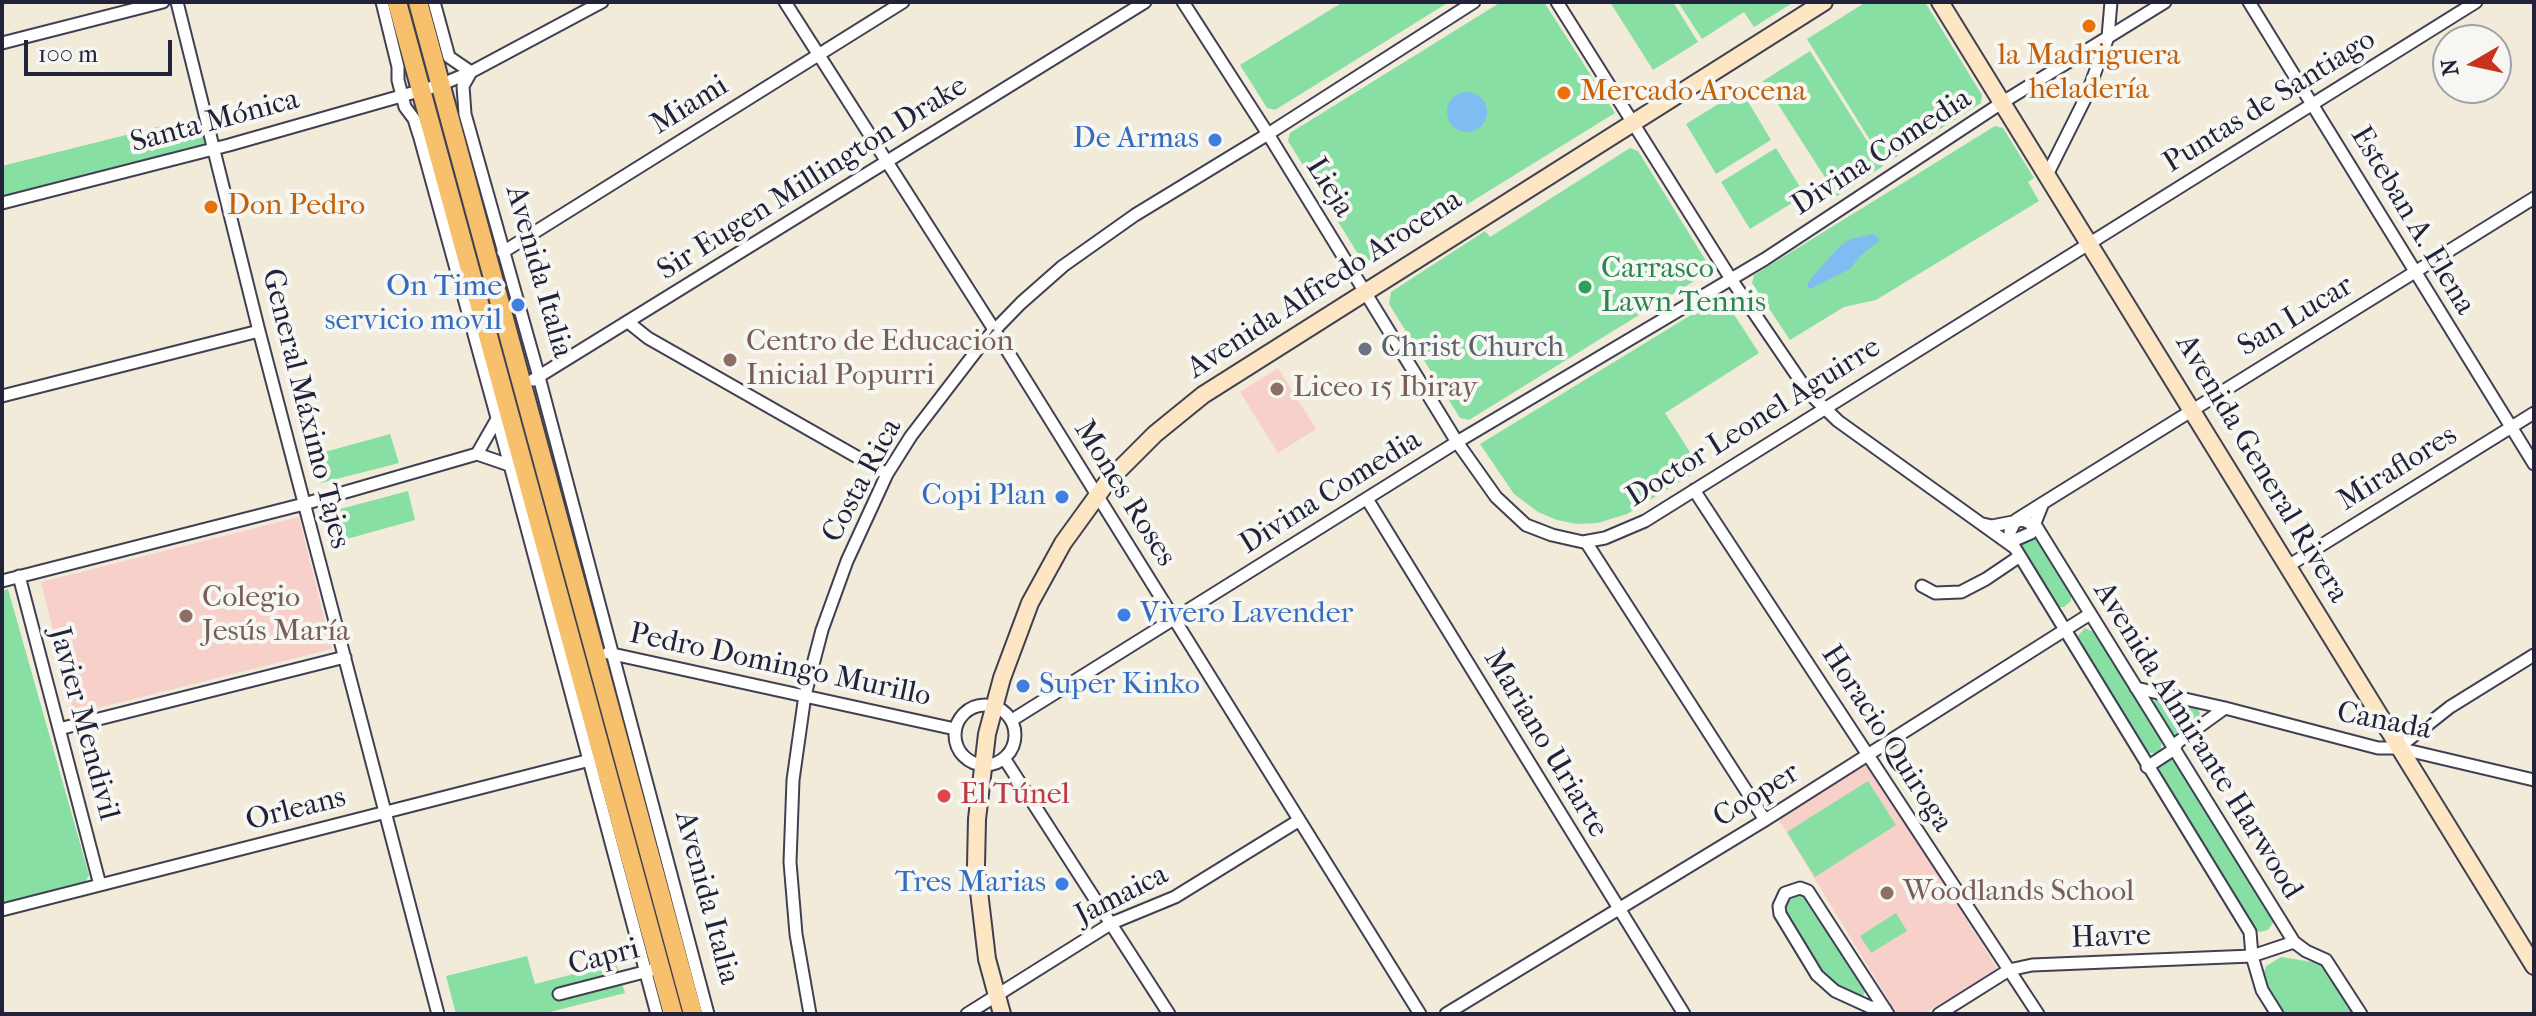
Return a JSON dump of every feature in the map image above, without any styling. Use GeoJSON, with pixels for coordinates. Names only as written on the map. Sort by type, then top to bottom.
{"type":"FeatureCollection","features":[{"type":"Feature","properties":{"kind":"main road","name":"Avenida Italia"},"geometry":{"type":"LineString","coordinates":[[427,6],[438,76],[459,157],[530,380],[604,652],[693,1014]]}},
{"type":"Feature","properties":{"kind":"main road"},"geometry":{"type":"LineString","coordinates":[[396,15],[409,27],[427,72],[438,76]]}},
{"type":"Feature","properties":{"kind":"main road","name":"Avenida Italia"},"geometry":{"type":"LineString","coordinates":[[396,15],[421,90],[529,478],[544,564],[653,970],[673,1014]]}},
{"type":"Feature","properties":{"kind":"main road"},"geometry":{"type":"LineString","coordinates":[[421,90],[433,100],[459,157]]}},
{"type":"Feature","properties":{"kind":"street"},"geometry":{"type":"LineString","coordinates":[[2,43],[163,2]]}},
{"type":"Feature","properties":{"kind":"street","name":"General Máximo Tajes"},"geometry":{"type":"LineString","coordinates":[[177,2],[259,331],[438,1014]]}},
{"type":"Feature","properties":{"kind":"street","name":"Avenida Italia"},"geometry":{"type":"LineString","coordinates":[[382,2],[396,15],[402,96],[420,138],[510,465],[544,564]]}},
{"type":"Feature","properties":{"kind":"street","name":"Santa Mónica"},"geometry":{"type":"LineString","coordinates":[[2,203],[214,149],[421,90],[438,76],[471,72],[602,2]]}},
{"type":"Feature","properties":{"kind":"street","name":"Mones Roses"},"geometry":{"type":"LineString","coordinates":[[785,2],[995,331],[1420,1014]]}},
{"type":"Feature","properties":{"kind":"street","name":"Miami"},"geometry":{"type":"LineString","coordinates":[[503,252],[903,2]]}},
{"type":"Feature","properties":{"kind":"street","name":"Sir Eugen Millington Drake"},"geometry":{"type":"LineString","coordinates":[[505,393],[628,322],[1145,2]]}},
{"type":"Feature","properties":{"kind":"street","name":"Lieja"},"geometry":{"type":"LineString","coordinates":[[1183,2],[1457,442]]}},
{"type":"Feature","properties":{"kind":"street","name":"Costa Rica"},"geometry":{"type":"LineString","coordinates":[[810,1014],[796,934],[790,862],[793,780],[805,695],[833,595],[887,474],[937,400],[995,331],[1063,266],[1135,215],[1474,2]]}},
{"type":"Feature","properties":{"kind":"street","name":"Avenida Almirante Harwood"},"geometry":{"type":"LineString","coordinates":[[1557,2],[1731,279],[1808,392],[1824,409],[1983,524],[1986,530],[2010,542],[2020,556],[2250,932],[2252,956],[2262,990],[2277,1014]]}},
{"type":"Feature","properties":{"kind":"street","name":"Avenida Alfredo Arocena"},"geometry":{"type":"LineString","coordinates":[[1002,1014],[987,959],[976,866],[982,765],[987,734],[1030,603],[1063,543],[1097,496],[1132,456],[1193,402],[1824,2]]}},
{"type":"Feature","properties":{"kind":"street","name":"Avenida General Rivera"},"geometry":{"type":"LineString","coordinates":[[1940,2],[2193,408],[2534,966]]}},
{"type":"Feature","properties":{"kind":"street"},"geometry":{"type":"LineString","coordinates":[[2047,175],[2086,97],[2108,37],[2111,2]]}},
{"type":"Feature","properties":{"kind":"street","name":"Divina Comedia"},"geometry":{"type":"LineString","coordinates":[[1012,720],[1457,442],[1731,279],[2003,102],[2165,2]]}},
{"type":"Feature","properties":{"kind":"street","name":"Esteban A. Elena"},"geometry":{"type":"LineString","coordinates":[[2249,2],[2534,464]]}},
{"type":"Feature","properties":{"kind":"street","name":"Puntas de Santiago"},"geometry":{"type":"LineString","coordinates":[[2089,244],[2476,2]]}},
{"type":"Feature","properties":{"kind":"street"},"geometry":{"type":"LineString","coordinates":[[396,15],[427,6],[449,57],[471,72]]}},
{"type":"Feature","properties":{"kind":"street","name":"Avenida Italia"},"geometry":{"type":"LineString","coordinates":[[471,72],[463,86],[465,114],[503,252],[530,380]]}},
{"type":"Feature","properties":{"kind":"street"},"geometry":{"type":"LineString","coordinates":[[440,163],[459,157]]}},
{"type":"Feature","properties":{"kind":"street","name":"San Lucar"},"geometry":{"type":"LineString","coordinates":[[2016,520],[2534,198]]}},
{"type":"Feature","properties":{"kind":"street","name":"Doctor Leonel Aguirre"},"geometry":{"type":"LineString","coordinates":[[1457,442],[1496,497],[1526,525],[1552,535],[1586,542],[1622,532],[2089,244]]}},
{"type":"Feature","properties":{"kind":"street"},"geometry":{"type":"LineString","coordinates":[[628,322],[648,338],[887,474]]}},
{"type":"Feature","properties":{"kind":"street"},"geometry":{"type":"LineString","coordinates":[[2,396],[259,331]]}},
{"type":"Feature","properties":{"kind":"street"},"geometry":{"type":"LineString","coordinates":[[477,454],[497,419],[505,393]]}},
{"type":"Feature","properties":{"kind":"street","name":"Miraflores"},"geometry":{"type":"LineString","coordinates":[[2288,566],[2534,413]]}},
{"type":"Feature","properties":{"kind":"street"},"geometry":{"type":"LineString","coordinates":[[2,581],[304,504],[477,454],[510,465],[529,478]]}},
{"type":"Feature","properties":{"kind":"street","name":"Horacio Quiroga"},"geometry":{"type":"LineString","coordinates":[[1694,490],[2038,1014]]}},
{"type":"Feature","properties":{"kind":"street","name":"Mariano Uriarte"},"geometry":{"type":"LineString","coordinates":[[1367,499],[1684,1014]]}},
{"type":"Feature","properties":{"kind":"street"},"geometry":{"type":"LineString","coordinates":[[2016,520],[2010,532],[2010,542],[2026,537],[2036,526],[2043,503]]}},
{"type":"Feature","properties":{"kind":"street"},"geometry":{"type":"LineString","coordinates":[[1983,524],[1992,526],[2016,520],[2028,521],[2036,526]]}},
{"type":"Feature","properties":{"kind":"street","name":"Avenida Almirante Harwood"},"geometry":{"type":"LineString","coordinates":[[2036,526],[2294,942],[2326,960],[2361,1014]]}},
{"type":"Feature","properties":{"kind":"street"},"geometry":{"type":"LineString","coordinates":[[1586,542],[1765,820]]}},
{"type":"Feature","properties":{"kind":"street"},"geometry":{"type":"LineString","coordinates":[[1922,586],[1935,593],[1961,592],[2020,556]]}},
{"type":"Feature","properties":{"kind":"street","name":"Javier Mendivil"},"geometry":{"type":"LineString","coordinates":[[19,576],[100,885]]}},
{"type":"Feature","properties":{"kind":"street","name":"Cooper"},"geometry":{"type":"LineString","coordinates":[[1446,1014],[1765,820],[2090,614]]}},
{"type":"Feature","properties":{"kind":"street","name":"Avenida Italia"},"geometry":{"type":"LineString","coordinates":[[604,652],[708,1014]]}},
{"type":"Feature","properties":{"kind":"street","name":"Pedro Domingo Murillo"},"geometry":{"type":"LineString","coordinates":[[604,652],[955,729]]}},
{"type":"Feature","properties":{"kind":"street"},"geometry":{"type":"LineString","coordinates":[[2398,748],[2450,707],[2534,655]]}},
{"type":"Feature","properties":{"kind":"street"},"geometry":{"type":"LineString","coordinates":[[59,729],[345,657]]}},
{"type":"Feature","properties":{"kind":"street","name":"Canadá"},"geometry":{"type":"LineString","coordinates":[[2136,688],[2378,748],[2398,748],[2534,780]]}},
{"type":"Feature","properties":{"kind":"street"},"geometry":{"type":"LineString","coordinates":[[982,765],[994,764],[1004,758],[1015,740],[1012,720],[994,706]]}},
{"type":"Feature","properties":{"kind":"street","name":"Pedro Domingo Murillo"},"geometry":{"type":"LineString","coordinates":[[982,765],[966,759],[961,753],[955,729],[961,716],[973,707],[994,706]]}},
{"type":"Feature","properties":{"kind":"street"},"geometry":{"type":"LineString","coordinates":[[2147,767],[2225,708]]}},
{"type":"Feature","properties":{"kind":"street","name":"Orleans"},"geometry":{"type":"LineString","coordinates":[[2,910],[596,758]]}},
{"type":"Feature","properties":{"kind":"street"},"geometry":{"type":"LineString","coordinates":[[1004,758],[1169,1014]]}},
{"type":"Feature","properties":{"kind":"street","name":"Jamaica"},"geometry":{"type":"LineString","coordinates":[[967,1014],[1112,923],[1175,897],[1298,821]]}},
{"type":"Feature","properties":{"kind":"street"},"geometry":{"type":"LineString","coordinates":[[1800,888],[1808,891],[1886,1011],[1835,991],[1817,975],[1780,914],[1779,906],[1785,893],[1800,888]]}},
{"type":"Feature","properties":{"kind":"street","name":"Havre"},"geometry":{"type":"LineString","coordinates":[[1939,1014],[2009,970],[2032,965],[2252,956],[2294,942]]}},
{"type":"Feature","properties":{"kind":"street","name":"Avenida Italia"},"geometry":{"type":"LineString","coordinates":[[653,970],[657,1014]]}},
{"type":"Feature","properties":{"kind":"street","name":"Capri"},"geometry":{"type":"LineString","coordinates":[[559,994],[653,970]]}},
{"type":"Feature","properties":{"kind":"shaded area"},"geometry":{"type":"Polygon","coordinates":[[[1278,368],[1316,429],[1278,453],[1240,392],[1278,368]]]}},
{"type":"Feature","properties":{"kind":"shaded area","name":"Colegio Jesús María"},"geometry":{"type":"Polygon","coordinates":[[[299,517],[332,649],[74,714],[41,582],[299,517]]]}},
{"type":"Feature","properties":{"kind":"shaded area","name":"Woodlands School"},"geometry":{"type":"Polygon","coordinates":[[[1866,760],[1998,970],[1923,1014],[1897,1014],[1777,817],[1866,760]]]}},
{"type":"Feature","properties":{"kind":"green space"},"geometry":{"type":"Polygon","coordinates":[[[1343,2],[1449,2],[1275,110],[1267,108],[1240,65],[1343,2]]]}},
{"type":"Feature","properties":{"kind":"green space"},"geometry":{"type":"Polygon","coordinates":[[[1501,2],[1544,2],[1615,113],[1372,263],[1363,262],[1288,141],[1290,133],[1501,2]]]}},
{"type":"Feature","properties":{"kind":"green space"},"geometry":{"type":"Polygon","coordinates":[[[1610,2],[1673,2],[1698,42],[1653,70],[1610,2]]]}},
{"type":"Feature","properties":{"kind":"green space"},"geometry":{"type":"Polygon","coordinates":[[[1678,2],[1794,2],[1754,27],[1744,12],[1702,39],[1678,2]]]}},
{"type":"Feature","properties":{"kind":"green space"},"geometry":{"type":"Polygon","coordinates":[[[1866,2],[1925,2],[1982,95],[1981,103],[1885,164],[1807,39],[1866,2]]]}},
{"type":"Feature","properties":{"kind":"green space"},"geometry":{"type":"Polygon","coordinates":[[[1810,51],[1883,166],[1837,196],[1763,81],[1810,51]]]}},
{"type":"Feature","properties":{"kind":"green space"},"geometry":{"type":"Polygon","coordinates":[[[1741,90],[1771,140],[1716,174],[1686,124],[1741,90]]]}},
{"type":"Feature","properties":{"kind":"green space"},"geometry":{"type":"Polygon","coordinates":[[[198,117],[206,147],[2,198],[2,166],[198,117]]]}},
{"type":"Feature","properties":{"kind":"green space"},"geometry":{"type":"Polygon","coordinates":[[[1995,126],[2003,128],[2034,178],[2028,182],[2039,201],[1876,300],[1844,307],[1790,340],[1752,283],[1754,275],[1995,126]]]}},
{"type":"Feature","properties":{"kind":"green space","name":"Carrasco Lawn Tennis"},"geometry":{"type":"Polygon","coordinates":[[[1630,148],[1638,151],[1708,264],[1707,273],[1469,420],[1460,418],[1389,304],[1391,292],[1485,231],[1490,237],[1630,148]]]}},
{"type":"Feature","properties":{"kind":"green space"},"geometry":{"type":"Polygon","coordinates":[[[1776,148],[1805,195],[1750,229],[1721,182],[1776,148]]]}},
{"type":"Feature","properties":{"kind":"green space"},"geometry":{"type":"Polygon","coordinates":[[[1722,296],[1759,353],[1665,413],[1697,463],[1705,466],[1627,514],[1598,523],[1577,524],[1557,520],[1538,512],[1514,494],[1480,444],[1722,296]]]}},
{"type":"Feature","properties":{"kind":"green space"},"geometry":{"type":"Polygon","coordinates":[[[519,410],[522,411],[688,1014],[678,1014],[519,410]]]}},
{"type":"Feature","properties":{"kind":"green space"},"geometry":{"type":"Polygon","coordinates":[[[390,434],[399,463],[321,483],[314,455],[390,434]]]}},
{"type":"Feature","properties":{"kind":"green space"},"geometry":{"type":"Polygon","coordinates":[[[408,491],[415,520],[336,542],[329,512],[408,491]]]}},
{"type":"Feature","properties":{"kind":"green space"},"geometry":{"type":"Polygon","coordinates":[[[2035,535],[2071,593],[2071,601],[2064,607],[2056,607],[2019,546],[2035,535]]]}},
{"type":"Feature","properties":{"kind":"green space"},"geometry":{"type":"Polygon","coordinates":[[[8,589],[89,875],[85,883],[2,904],[2,591],[8,589]]]}},
{"type":"Feature","properties":{"kind":"green space"},"geometry":{"type":"Polygon","coordinates":[[[2085,628],[2097,634],[2162,740],[2161,749],[2156,753],[2145,750],[2078,642],[2077,637],[2085,628]]]}},
{"type":"Feature","properties":{"kind":"green space"},"geometry":{"type":"Polygon","coordinates":[[[2159,698],[2197,707],[2200,713],[2197,722],[2181,737],[2173,739],[2151,703],[2159,698]]]}},
{"type":"Feature","properties":{"kind":"green space"},"geometry":{"type":"Polygon","coordinates":[[[2167,760],[2178,764],[2272,919],[2268,930],[2259,932],[2252,925],[2160,775],[2159,767],[2167,760]]]}},
{"type":"Feature","properties":{"kind":"green space"},"geometry":{"type":"Polygon","coordinates":[[[1868,781],[1896,825],[1815,877],[1787,832],[1868,781]]]}},
{"type":"Feature","properties":{"kind":"green space"},"geometry":{"type":"Polygon","coordinates":[[[1797,892],[1804,895],[1865,989],[1864,995],[1855,997],[1824,978],[1782,913],[1782,901],[1797,892]]]}},
{"type":"Feature","properties":{"kind":"green space"},"geometry":{"type":"Polygon","coordinates":[[[1896,913],[1907,931],[1871,953],[1860,936],[1896,913]]]}},
{"type":"Feature","properties":{"kind":"green space"},"geometry":{"type":"Polygon","coordinates":[[[527,956],[535,984],[616,963],[625,993],[542,1014],[456,1014],[446,976],[527,956]]]}},
{"type":"Feature","properties":{"kind":"green space"},"geometry":{"type":"Polygon","coordinates":[[[2281,957],[2319,963],[2327,969],[2354,1014],[2283,1014],[2263,976],[2266,966],[2281,957]]]}},
{"type":"Feature","properties":{"kind":"water"},"geometry":{"type":"Polygon","coordinates":[[[1467,92],[1481,98],[1487,112],[1481,126],[1467,132],[1453,126],[1447,112],[1453,98],[1467,92]]]}},
{"type":"Feature","properties":{"kind":"water"},"geometry":{"type":"Polygon","coordinates":[[[1873,234],[1880,240],[1851,268],[1810,289],[1807,285],[1813,276],[1840,246],[1851,239],[1873,234]]]}},
{"type":"Feature","properties":{"kind":"place","name":"la Madriguera heladería"},"geometry":{"type":"Point","coordinates":[2089,26]}},
{"type":"Feature","properties":{"kind":"place","name":"Mercado Arocena"},"geometry":{"type":"Point","coordinates":[1564,93]}},
{"type":"Feature","properties":{"kind":"place","name":"De Armas"},"geometry":{"type":"Point","coordinates":[1215,140]}},
{"type":"Feature","properties":{"kind":"place","name":"Don Pedro"},"geometry":{"type":"Point","coordinates":[211,207]}},
{"type":"Feature","properties":{"kind":"place","name":"Carrasco Lawn Tennis"},"geometry":{"type":"Point","coordinates":[1585,287]}},
{"type":"Feature","properties":{"kind":"place","name":"On Time servicio movil"},"geometry":{"type":"Point","coordinates":[518,305]}},
{"type":"Feature","properties":{"kind":"place","name":"Christ Church"},"geometry":{"type":"Point","coordinates":[1365,349]}},
{"type":"Feature","properties":{"kind":"place","name":"Centro de Educación Inicial Popurri"},"geometry":{"type":"Point","coordinates":[730,360]}},
{"type":"Feature","properties":{"kind":"place","name":"Liceo 15 Ibiray"},"geometry":{"type":"Point","coordinates":[1277,389]}},
{"type":"Feature","properties":{"kind":"place","name":"Copi Plan"},"geometry":{"type":"Point","coordinates":[1062,497]}},
{"type":"Feature","properties":{"kind":"place","name":"Vivero Lavender"},"geometry":{"type":"Point","coordinates":[1124,615]}},
{"type":"Feature","properties":{"kind":"place","name":"Colegio Jesús María"},"geometry":{"type":"Point","coordinates":[186,616]}},
{"type":"Feature","properties":{"kind":"place","name":"Super Kinko"},"geometry":{"type":"Point","coordinates":[1023,686]}},
{"type":"Feature","properties":{"kind":"place","name":"El Túnel"},"geometry":{"type":"Point","coordinates":[944,796]}},
{"type":"Feature","properties":{"kind":"place","name":"Tres Marias"},"geometry":{"type":"Point","coordinates":[1062,884]}},
{"type":"Feature","properties":{"kind":"place","name":"Woodlands School"},"geometry":{"type":"Point","coordinates":[1887,893]}}]}
